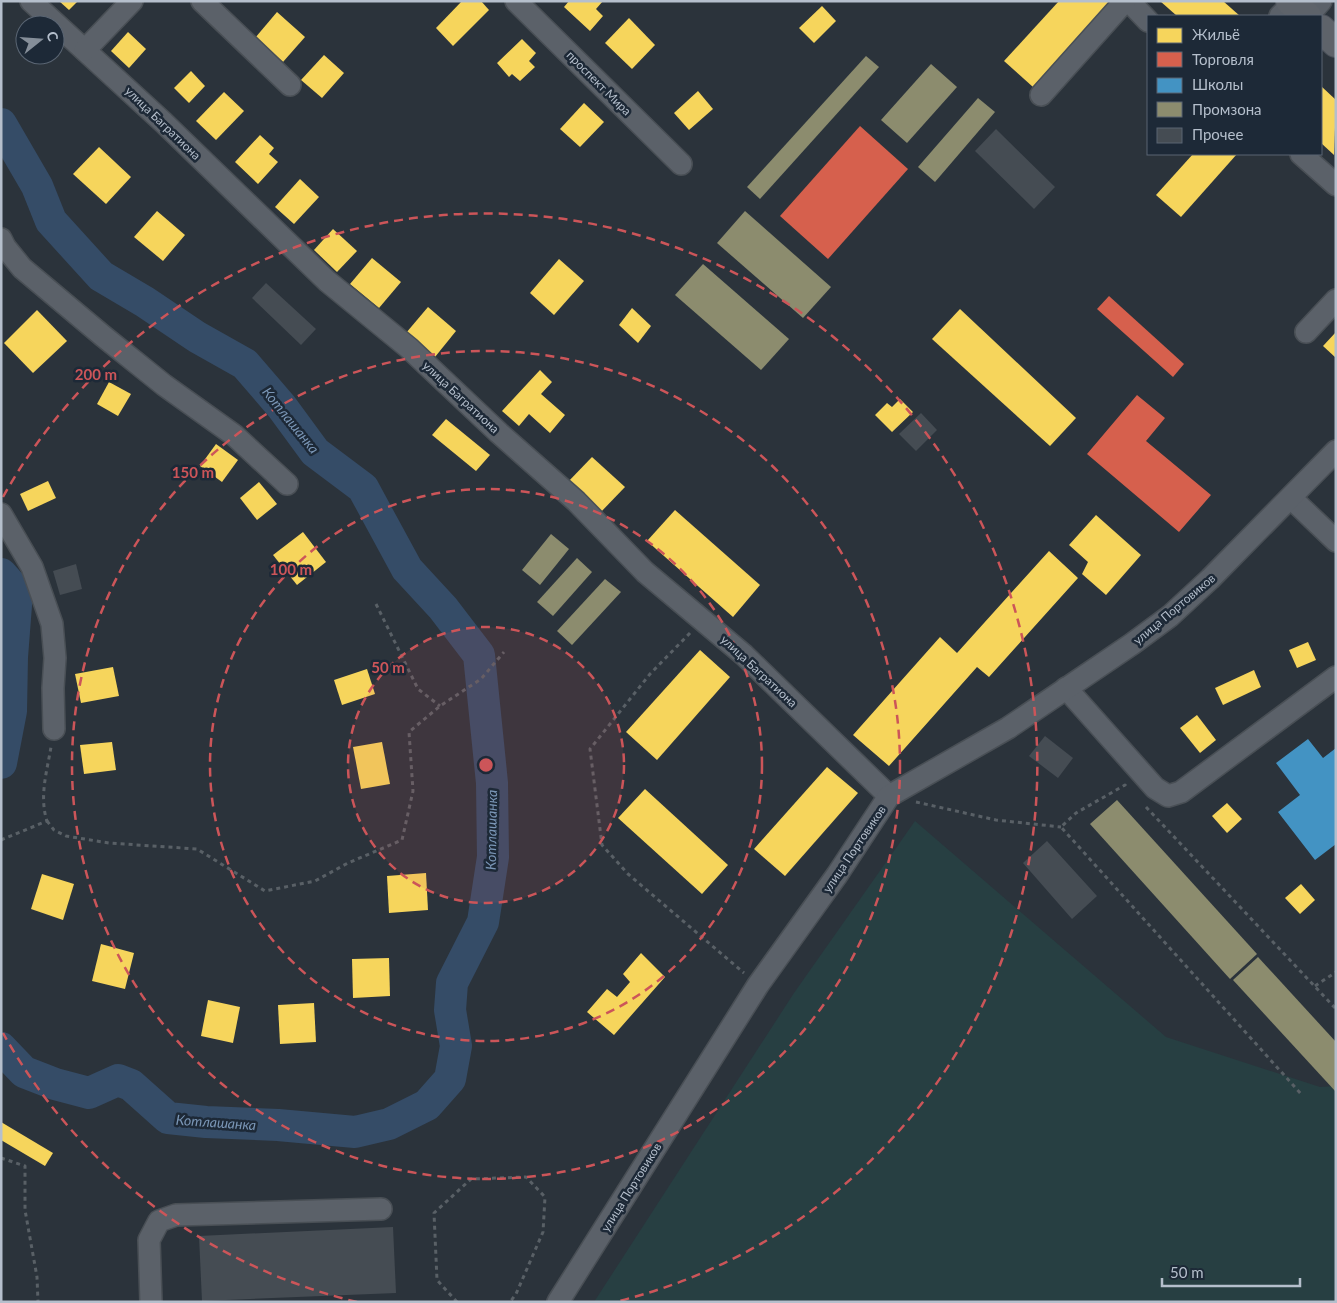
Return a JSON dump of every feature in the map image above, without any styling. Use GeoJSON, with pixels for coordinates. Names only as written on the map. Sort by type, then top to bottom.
{"type":"FeatureCollection","features":[{"type":"Feature","properties":{"kind":"main road"},"geometry":{"type":"LineString","coordinates":[[1322,30],[1336,43]]}},
{"type":"Feature","properties":{"kind":"street","name":"улица Багратиона"},"geometry":{"type":"LineString","coordinates":[[31,1],[183,142],[326,282],[409,348],[499,433],[576,501],[645,572],[744,655],[889,796]]}},
{"type":"Feature","properties":{"kind":"street"},"geometry":{"type":"LineString","coordinates":[[85,50],[132,1]]}},
{"type":"Feature","properties":{"kind":"street"},"geometry":{"type":"LineString","coordinates":[[202,1],[290,85]]}},
{"type":"Feature","properties":{"kind":"street","name":"проспект Мира"},"geometry":{"type":"LineString","coordinates":[[516,1],[681,164]]}},
{"type":"Feature","properties":{"kind":"street"},"geometry":{"type":"LineString","coordinates":[[1041,95],[1127,1],[1147,20]]}},
{"type":"Feature","properties":{"kind":"street"},"geometry":{"type":"LineString","coordinates":[[1296,11],[1321,1]]}},
{"type":"Feature","properties":{"kind":"street"},"geometry":{"type":"LineString","coordinates":[[1302,155],[1336,185]]}},
{"type":"Feature","properties":{"kind":"street"},"geometry":{"type":"LineString","coordinates":[[2,247],[22,268],[103,336],[164,385],[234,435],[287,484]]}},
{"type":"Feature","properties":{"kind":"street"},"geometry":{"type":"LineString","coordinates":[[1306,332],[1336,300]]}},
{"type":"Feature","properties":{"kind":"street","name":"улица Портовиков"},"geometry":{"type":"LineString","coordinates":[[558,1302],[758,985],[837,875],[889,796],[1008,728],[1170,616],[1210,579],[1336,451]]}},
{"type":"Feature","properties":{"kind":"street"},"geometry":{"type":"LineString","coordinates":[[1291,498],[1336,541]]}},
{"type":"Feature","properties":{"kind":"street"},"geometry":{"type":"LineString","coordinates":[[1,514],[32,567],[52,624],[55,658],[53,688],[54,729]]}},
{"type":"Feature","properties":{"kind":"street"},"geometry":{"type":"LineString","coordinates":[[1066,688],[1155,788],[1168,796],[1181,792],[1336,677]]}},
{"type":"Feature","properties":{"kind":"street"},"geometry":{"type":"LineString","coordinates":[[151,1302],[149,1240],[159,1221],[176,1216],[381,1209]]}},
{"type":"Feature","properties":{"kind":"path"},"geometry":{"type":"LineString","coordinates":[[376,604],[418,688],[440,706]]}},
{"type":"Feature","properties":{"kind":"path"},"geometry":{"type":"LineString","coordinates":[[703,620],[650,674],[590,748],[602,845],[628,874],[758,985]]}},
{"type":"Feature","properties":{"kind":"path"},"geometry":{"type":"LineString","coordinates":[[54,729],[43,795],[44,812],[47,821],[54,830],[66,836],[109,843],[197,849],[265,891],[315,881],[348,863],[402,840],[413,791],[409,732],[440,706],[481,679],[504,652]]}},
{"type":"Feature","properties":{"kind":"path"},"geometry":{"type":"LineString","coordinates":[[1061,827],[1076,813],[1125,785],[1132,792]]}},
{"type":"Feature","properties":{"kind":"path"},"geometry":{"type":"LineString","coordinates":[[889,796],[996,820],[1061,827],[1302,1095]]}},
{"type":"Feature","properties":{"kind":"path"},"geometry":{"type":"LineString","coordinates":[[1145,806],[1336,1009]]}},
{"type":"Feature","properties":{"kind":"path"},"geometry":{"type":"LineString","coordinates":[[2,840],[47,821]]}},
{"type":"Feature","properties":{"kind":"path"},"geometry":{"type":"LineString","coordinates":[[1315,986],[1336,972]]}},
{"type":"Feature","properties":{"kind":"path"},"geometry":{"type":"LineString","coordinates":[[1,1158],[25,1166],[26,1210],[37,1277],[38,1302]]}},
{"type":"Feature","properties":{"kind":"path"},"geometry":{"type":"LineString","coordinates":[[457,1302],[437,1280],[434,1213],[471,1179],[526,1177],[545,1197],[543,1232],[516,1294],[510,1302]]}},
{"type":"Feature","properties":{"kind":"green space"},"geometry":{"type":"Polygon","coordinates":[[[915,821],[1166,1037],[1320,1087],[1336,1086],[1336,1302],[594,1302],[794,993],[915,821]]]}},
{"type":"Feature","properties":{"kind":"building: Жильё"},"geometry":{"type":"Polygon","coordinates":[[[59,1],[78,1],[69,10],[59,1]]]}},
{"type":"Feature","properties":{"kind":"building: Жильё"},"geometry":{"type":"Polygon","coordinates":[[[462,1],[481,1],[489,10],[453,46],[436,28],[462,1]]]}},
{"type":"Feature","properties":{"kind":"building: Жильё"},"geometry":{"type":"Polygon","coordinates":[[[569,1],[603,1],[596,9],[603,16],[590,31],[564,7],[569,1]]]}},
{"type":"Feature","properties":{"kind":"building: Жильё"},"geometry":{"type":"Polygon","coordinates":[[[1059,1],[1111,1],[1033,87],[1004,61],[1059,1]]]}},
{"type":"Feature","properties":{"kind":"building: Жильё"},"geometry":{"type":"Polygon","coordinates":[[[1160,1],[1223,1],[1239,15],[1176,15],[1160,1]]]}},
{"type":"Feature","properties":{"kind":"building: Жильё"},"geometry":{"type":"Polygon","coordinates":[[[822,6],[836,21],[814,43],[799,28],[822,6]]]}},
{"type":"Feature","properties":{"kind":"building: Жильё"},"geometry":{"type":"Polygon","coordinates":[[[277,12],[305,37],[283,62],[255,38],[277,12]]]}},
{"type":"Feature","properties":{"kind":"building: Жильё"},"geometry":{"type":"Polygon","coordinates":[[[629,18],[655,45],[632,69],[605,43],[629,18]]]}},
{"type":"Feature","properties":{"kind":"building: Жильё"},"geometry":{"type":"Polygon","coordinates":[[[128,32],[146,49],[129,68],[111,51],[128,32]]]}},
{"type":"Feature","properties":{"kind":"building: Жильё"},"geometry":{"type":"Polygon","coordinates":[[[522,39],[536,53],[529,61],[535,67],[520,81],[512,74],[509,77],[497,63],[522,39]]]}},
{"type":"Feature","properties":{"kind":"building: Жильё"},"geometry":{"type":"Polygon","coordinates":[[[324,55],[344,73],[322,98],[301,80],[324,55]]]}},
{"type":"Feature","properties":{"kind":"building: Жильё"},"geometry":{"type":"Polygon","coordinates":[[[191,71],[205,86],[189,103],[174,88],[191,71]]]}},
{"type":"Feature","properties":{"kind":"building: Жильё"},"geometry":{"type":"Polygon","coordinates":[[[1322,87],[1336,100],[1334,155],[1322,144],[1322,87]]]}},
{"type":"Feature","properties":{"kind":"building: Жильё"},"geometry":{"type":"Polygon","coordinates":[[[698,91],[713,109],[689,130],[674,113],[698,91]]]}},
{"type":"Feature","properties":{"kind":"building: Жильё"},"geometry":{"type":"Polygon","coordinates":[[[224,92],[244,111],[216,140],[196,121],[224,92]]]}},
{"type":"Feature","properties":{"kind":"building: Жильё"},"geometry":{"type":"Polygon","coordinates":[[[584,103],[604,122],[580,147],[560,129],[584,103]]]}},
{"type":"Feature","properties":{"kind":"building: Жильё"},"geometry":{"type":"Polygon","coordinates":[[[260,135],[274,148],[269,154],[278,162],[258,184],[235,162],[260,135]]]}},
{"type":"Feature","properties":{"kind":"building: Жильё"},"geometry":{"type":"Polygon","coordinates":[[[99,147],[131,177],[106,204],[73,174],[99,147]]]}},
{"type":"Feature","properties":{"kind":"building: Жильё"},"geometry":{"type":"Polygon","coordinates":[[[1192,155],[1236,155],[1181,217],[1156,195],[1192,155]]]}},
{"type":"Feature","properties":{"kind":"building: Жильё"},"geometry":{"type":"Polygon","coordinates":[[[300,179],[319,197],[294,224],[275,207],[300,179]]]}},
{"type":"Feature","properties":{"kind":"building: Жильё"},"geometry":{"type":"Polygon","coordinates":[[[157,211],[185,235],[163,261],[134,237],[157,211]]]}},
{"type":"Feature","properties":{"kind":"building: Жильё"},"geometry":{"type":"Polygon","coordinates":[[[333,229],[357,251],[337,272],[314,250],[333,229]]]}},
{"type":"Feature","properties":{"kind":"building: Жильё"},"geometry":{"type":"Polygon","coordinates":[[[372,258],[401,282],[379,308],[350,284],[372,258]]]}},
{"type":"Feature","properties":{"kind":"building: Жильё"},"geometry":{"type":"Polygon","coordinates":[[[559,259],[584,281],[554,315],[530,293],[559,259]]]}},
{"type":"Feature","properties":{"kind":"building: Жильё"},"geometry":{"type":"Polygon","coordinates":[[[428,307],[456,331],[435,357],[406,333],[428,307]]]}},
{"type":"Feature","properties":{"kind":"building: Жильё"},"geometry":{"type":"Polygon","coordinates":[[[632,308],[651,326],[638,343],[619,325],[632,308]]]}},
{"type":"Feature","properties":{"kind":"building: Жильё"},"geometry":{"type":"Polygon","coordinates":[[[960,309],[1076,418],[1050,446],[932,339],[960,309]]]}},
{"type":"Feature","properties":{"kind":"building: Жильё"},"geometry":{"type":"Polygon","coordinates":[[[37,310],[67,341],[33,373],[4,343],[37,310]]]}},
{"type":"Feature","properties":{"kind":"building: Жильё"},"geometry":{"type":"Polygon","coordinates":[[[1336,332],[1336,358],[1323,346],[1336,332]]]}},
{"type":"Feature","properties":{"kind":"building: Жильё"},"geometry":{"type":"Polygon","coordinates":[[[540,370],[552,382],[541,394],[565,415],[550,433],[529,414],[519,426],[502,411],[540,370]]]}},
{"type":"Feature","properties":{"kind":"building: Жильё"},"geometry":{"type":"Polygon","coordinates":[[[109,382],[131,394],[118,416],[97,404],[109,382]]]}},
{"type":"Feature","properties":{"kind":"building: Жильё"},"geometry":{"type":"Polygon","coordinates":[[[900,399],[913,412],[892,432],[875,415],[887,403],[892,407],[900,399]]]}},
{"type":"Feature","properties":{"kind":"building: Жильё"},"geometry":{"type":"Polygon","coordinates":[[[446,419],[490,455],[476,471],[432,435],[446,419]]]}},
{"type":"Feature","properties":{"kind":"building: Жильё"},"geometry":{"type":"Polygon","coordinates":[[[216,444],[238,460],[222,482],[200,466],[216,444]]]}},
{"type":"Feature","properties":{"kind":"building: Жильё"},"geometry":{"type":"Polygon","coordinates":[[[592,457],[625,487],[599,514],[566,484],[592,457]]]}},
{"type":"Feature","properties":{"kind":"building: Жильё"},"geometry":{"type":"Polygon","coordinates":[[[48,481],[56,498],[28,511],[20,494],[48,481]]]}},
{"type":"Feature","properties":{"kind":"building: Жильё"},"geometry":{"type":"Polygon","coordinates":[[[259,482],[277,504],[257,520],[240,498],[259,482]]]}},
{"type":"Feature","properties":{"kind":"building: Жильё"},"geometry":{"type":"Polygon","coordinates":[[[675,510],[760,585],[733,617],[647,541],[675,510]]]}},
{"type":"Feature","properties":{"kind":"building: Жильё"},"geometry":{"type":"Polygon","coordinates":[[[1096,515],[1141,555],[1106,595],[1082,574],[1088,562],[1069,545],[1096,515]]]}},
{"type":"Feature","properties":{"kind":"building: Жильё"},"geometry":{"type":"Polygon","coordinates":[[[303,532],[326,562],[297,585],[273,555],[303,532]]]}},
{"type":"Feature","properties":{"kind":"building: Жильё"},"geometry":{"type":"Polygon","coordinates":[[[1049,551],[1078,578],[989,677],[977,667],[889,766],[853,735],[940,637],[957,653],[1049,551]]]}},
{"type":"Feature","properties":{"kind":"building: Жильё"},"geometry":{"type":"Polygon","coordinates":[[[1308,642],[1316,660],[1297,668],[1289,650],[1308,642]]]}},
{"type":"Feature","properties":{"kind":"building: Жильё"},"geometry":{"type":"Polygon","coordinates":[[[700,650],[730,677],[657,760],[626,732],[700,650]]]}},
{"type":"Feature","properties":{"kind":"building: Жильё"},"geometry":{"type":"Polygon","coordinates":[[[113,667],[119,696],[81,703],[75,674],[113,667]]]}},
{"type":"Feature","properties":{"kind":"building: Жильё"},"geometry":{"type":"Polygon","coordinates":[[[367,669],[375,694],[342,705],[334,680],[367,669]]]}},
{"type":"Feature","properties":{"kind":"building: Жильё"},"geometry":{"type":"Polygon","coordinates":[[[1254,670],[1261,687],[1223,705],[1215,688],[1254,670]]]}},
{"type":"Feature","properties":{"kind":"building: Жильё"},"geometry":{"type":"Polygon","coordinates":[[[1197,715],[1216,740],[1200,753],[1180,728],[1197,715]]]}},
{"type":"Feature","properties":{"kind":"building: Жильё"},"geometry":{"type":"Polygon","coordinates":[[[112,742],[116,770],[84,774],[80,745],[112,742]]]}},
{"type":"Feature","properties":{"kind":"building: Жильё"},"geometry":{"type":"Polygon","coordinates":[[[382,742],[390,784],[361,789],[353,747],[382,742]]]}},
{"type":"Feature","properties":{"kind":"building: Жильё"},"geometry":{"type":"Polygon","coordinates":[[[827,767],[858,793],[785,876],[754,849],[827,767]]]}},
{"type":"Feature","properties":{"kind":"building: Жильё"},"geometry":{"type":"Polygon","coordinates":[[[645,789],[728,865],[702,894],[618,818],[645,789]]]}},
{"type":"Feature","properties":{"kind":"building: Жильё"},"geometry":{"type":"Polygon","coordinates":[[[1227,803],[1242,819],[1227,833],[1212,816],[1227,803]]]}},
{"type":"Feature","properties":{"kind":"building: Жильё"},"geometry":{"type":"Polygon","coordinates":[[[426,873],[428,910],[389,913],[387,876],[426,873]]]}},
{"type":"Feature","properties":{"kind":"building: Жильё"},"geometry":{"type":"Polygon","coordinates":[[[42,874],[74,884],[63,920],[31,909],[42,874]]]}},
{"type":"Feature","properties":{"kind":"building: Жильё"},"geometry":{"type":"Polygon","coordinates":[[[1301,884],[1315,900],[1300,914],[1285,898],[1301,884]]]}},
{"type":"Feature","properties":{"kind":"building: Жильё"},"geometry":{"type":"Polygon","coordinates":[[[101,944],[134,953],[125,989],[92,981],[101,944]]]}},
{"type":"Feature","properties":{"kind":"building: Жильё"},"geometry":{"type":"Polygon","coordinates":[[[641,953],[665,977],[614,1035],[587,1012],[607,989],[617,997],[630,982],[623,974],[641,953]]]}},
{"type":"Feature","properties":{"kind":"building: Жильё"},"geometry":{"type":"Polygon","coordinates":[[[389,958],[390,996],[353,998],[352,959],[389,958]]]}},
{"type":"Feature","properties":{"kind":"building: Жильё"},"geometry":{"type":"Polygon","coordinates":[[[208,1000],[240,1007],[233,1043],[201,1036],[208,1000]]]}},
{"type":"Feature","properties":{"kind":"building: Жильё"},"geometry":{"type":"Polygon","coordinates":[[[314,1003],[316,1042],[280,1044],[278,1005],[314,1003]]]}},
{"type":"Feature","properties":{"kind":"building: Жильё"},"geometry":{"type":"Polygon","coordinates":[[[1,1122],[53,1153],[45,1166],[1,1140],[1,1122]]]}},
{"type":"Feature","properties":{"kind":"building: Торговля"},"geometry":{"type":"Polygon","coordinates":[[[860,126],[908,169],[828,259],[780,216],[860,126]]]}},
{"type":"Feature","properties":{"kind":"building: Торговля"},"geometry":{"type":"Polygon","coordinates":[[[1109,296],[1184,364],[1173,377],[1097,309],[1109,296]]]}},
{"type":"Feature","properties":{"kind":"building: Торговля"},"geometry":{"type":"Polygon","coordinates":[[[1137,395],[1165,418],[1146,441],[1211,495],[1179,532],[1087,454],[1137,395]]]}},
{"type":"Feature","properties":{"kind":"building: Школы"},"geometry":{"type":"Polygon","coordinates":[[[1308,739],[1323,758],[1336,748],[1336,844],[1315,860],[1278,812],[1300,795],[1276,763],[1308,739]]]}},
{"type":"Feature","properties":{"kind":"building: Промзона"},"geometry":{"type":"Polygon","coordinates":[[[866,56],[879,67],[760,199],[747,187],[866,56]]]}},
{"type":"Feature","properties":{"kind":"building: Промзона"},"geometry":{"type":"Polygon","coordinates":[[[931,64],[957,87],[907,143],[881,120],[931,64]]]}},
{"type":"Feature","properties":{"kind":"building: Промзона"},"geometry":{"type":"Polygon","coordinates":[[[978,98],[995,112],[935,182],[918,167],[978,98]]]}},
{"type":"Feature","properties":{"kind":"building: Промзона"},"geometry":{"type":"Polygon","coordinates":[[[745,211],[831,287],[803,318],[717,243],[745,211]]]}},
{"type":"Feature","properties":{"kind":"building: Промзона"},"geometry":{"type":"Polygon","coordinates":[[[703,264],[789,339],[761,370],[675,295],[703,264]]]}},
{"type":"Feature","properties":{"kind":"building: Промзона"},"geometry":{"type":"Polygon","coordinates":[[[551,534],[569,549],[540,585],[522,570],[551,534]]]}},
{"type":"Feature","properties":{"kind":"building: Промзона"},"geometry":{"type":"Polygon","coordinates":[[[577,558],[592,572],[553,616],[537,602],[577,558]]]}},
{"type":"Feature","properties":{"kind":"building: Промзона"},"geometry":{"type":"Polygon","coordinates":[[[605,579],[621,592],[572,645],[557,631],[605,579]]]}},
{"type":"Feature","properties":{"kind":"building: Промзона"},"geometry":{"type":"Polygon","coordinates":[[[1117,800],[1257,954],[1230,979],[1090,824],[1117,800]]]}},
{"type":"Feature","properties":{"kind":"building: Промзона"},"geometry":{"type":"Polygon","coordinates":[[[1258,957],[1336,1042],[1336,1092],[1233,980],[1258,957]]]}},
{"type":"Feature","properties":{"kind":"building: Прочее"},"geometry":{"type":"Polygon","coordinates":[[[996,129],[1055,187],[1034,209],[975,151],[996,129]]]}},
{"type":"Feature","properties":{"kind":"building: Прочее"},"geometry":{"type":"Polygon","coordinates":[[[266,283],[316,329],[301,345],[252,298],[266,283]]]}},
{"type":"Feature","properties":{"kind":"building: Прочее"},"geometry":{"type":"Polygon","coordinates":[[[921,413],[937,430],[916,451],[899,434],[921,413]]]}},
{"type":"Feature","properties":{"kind":"building: Прочее"},"geometry":{"type":"Polygon","coordinates":[[[76,564],[82,589],[60,595],[53,571],[76,564]]]}},
{"type":"Feature","properties":{"kind":"building: Прочее"},"geometry":{"type":"Polygon","coordinates":[[[1045,736],[1073,758],[1058,778],[1029,756],[1045,736]]]}},
{"type":"Feature","properties":{"kind":"building: Прочее"},"geometry":{"type":"Polygon","coordinates":[[[1047,841],[1097,896],[1072,919],[1023,863],[1047,841]]]}},
{"type":"Feature","properties":{"kind":"building: Прочее"},"geometry":{"type":"Polygon","coordinates":[[[393,1227],[396,1293],[202,1301],[199,1236],[393,1227]]]}},
{"type":"Feature","properties":{"kind":"waterway","name":"Котлашанка"},"geometry":{"type":"LineString","coordinates":[[1,124],[37,186],[51,221],[101,276],[145,302],[197,337],[245,364],[282,407],[315,452],[363,488],[407,569],[443,608],[479,655],[492,783],[493,857],[483,922],[452,983],[450,1010],[456,1046],[450,1079],[427,1105],[389,1124],[355,1132],[168,1118],[131,1085],[118,1080],[89,1093],[55,1084],[24,1072],[1,1048]]}},
{"type":"Feature","properties":{"kind":"waterway","name":"Котлашанка"},"geometry":{"type":"LineString","coordinates":[[1,574],[17,592],[12,657],[11,711],[1,763]]}}]}
